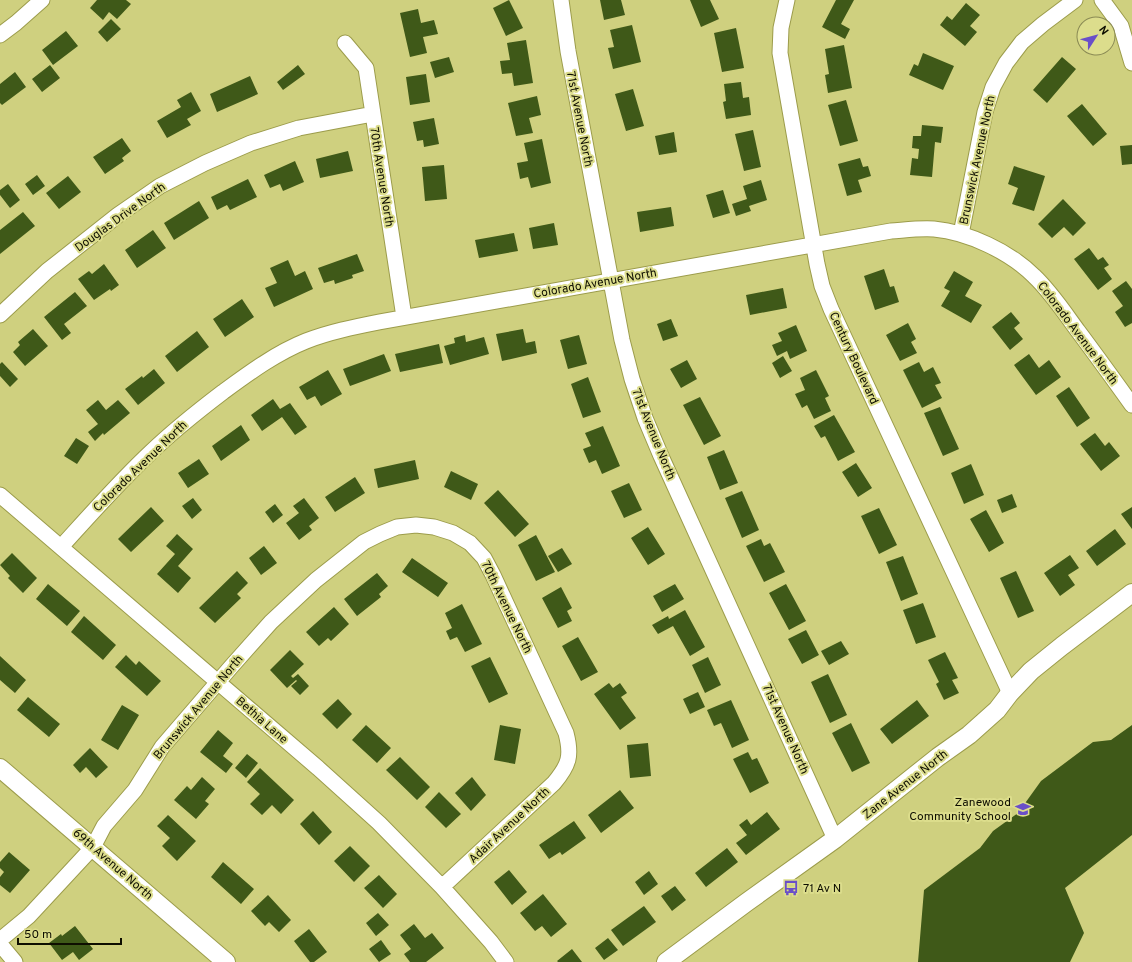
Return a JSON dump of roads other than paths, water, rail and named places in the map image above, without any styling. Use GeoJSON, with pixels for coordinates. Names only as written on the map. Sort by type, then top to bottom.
{"type":"FeatureCollection","features":[{"type":"Feature","properties":{"kind":"street"},"geometry":{"type":"LineString","coordinates":[[0,35],[42,0]]}},
{"type":"Feature","properties":{"kind":"street","name":"71st Avenue North"},"geometry":{"type":"LineString","coordinates":[[561,0],[568,51],[622,340],[632,379],[645,418],[661,456],[835,839]]}},
{"type":"Feature","properties":{"kind":"street","name":"Century Boulevard"},"geometry":{"type":"LineString","coordinates":[[786,0],[781,28],[780,53],[813,245],[822,286],[831,309],[1010,693]]}},
{"type":"Feature","properties":{"kind":"street","name":"Brunswick Avenue North"},"geometry":{"type":"LineString","coordinates":[[961,234],[986,112],[993,87],[1006,63],[1022,42],[1075,0]]}},
{"type":"Feature","properties":{"kind":"street"},"geometry":{"type":"LineString","coordinates":[[1102,0],[1121,26],[1132,63]]}},
{"type":"Feature","properties":{"kind":"street","name":"70th Avenue North"},"geometry":{"type":"LineString","coordinates":[[345,43],[366,68],[404,317]]}},
{"type":"Feature","properties":{"kind":"street","name":"Douglas Drive North"},"geometry":{"type":"LineString","coordinates":[[0,315],[48,271],[118,215],[160,186],[205,163],[251,143],[299,128],[373,114]]}},
{"type":"Feature","properties":{"kind":"street","name":"Colorado Avenue North"},"geometry":{"type":"LineString","coordinates":[[60,546],[111,491],[152,451],[194,414],[238,380],[270,359],[304,342],[341,329],[404,317],[906,229],[934,229],[961,234],[989,245],[1013,258],[1034,276],[1053,297],[1132,404]]}},
{"type":"Feature","properties":{"kind":"street","name":"Bethia Lane"},"geometry":{"type":"LineString","coordinates":[[0,495],[312,762],[379,823],[442,887],[491,942],[506,962]]}},
{"type":"Feature","properties":{"kind":"street","name":"70th Avenue North"},"geometry":{"type":"LineString","coordinates":[[364,542],[397,527],[422,525],[453,533],[470,543],[484,558],[493,575],[566,733],[569,744],[569,758]]}},
{"type":"Feature","properties":{"kind":"street","name":"Brunswick Avenue North"},"geometry":{"type":"LineString","coordinates":[[0,940],[29,916],[93,847],[104,826],[135,790],[162,747],[217,682],[271,622],[316,580],[364,542]]}},
{"type":"Feature","properties":{"kind":"street","name":"Zane Avenue North"},"geometry":{"type":"LineString","coordinates":[[666,962],[835,839],[968,735],[997,710],[1010,693],[1031,671],[1132,593]]}},
{"type":"Feature","properties":{"kind":"street","name":"Adair Avenue North"},"geometry":{"type":"LineString","coordinates":[[442,887],[554,783],[563,772],[569,758]]}},
{"type":"Feature","properties":{"kind":"street","name":"69th Avenue North"},"geometry":{"type":"LineString","coordinates":[[0,768],[226,962]]}},
{"type":"Feature","properties":{"kind":"street"},"geometry":{"type":"LineString","coordinates":[[0,944],[15,962]]}},
{"type":"Feature","properties":{"kind":"place","name":"Zanewood Community School"},"geometry":{"type":"Point","coordinates":[1023,809]}},
{"type":"Feature","properties":{"kind":"place","name":"71 Av N"},"geometry":{"type":"Point","coordinates":[791,888]}}]}
